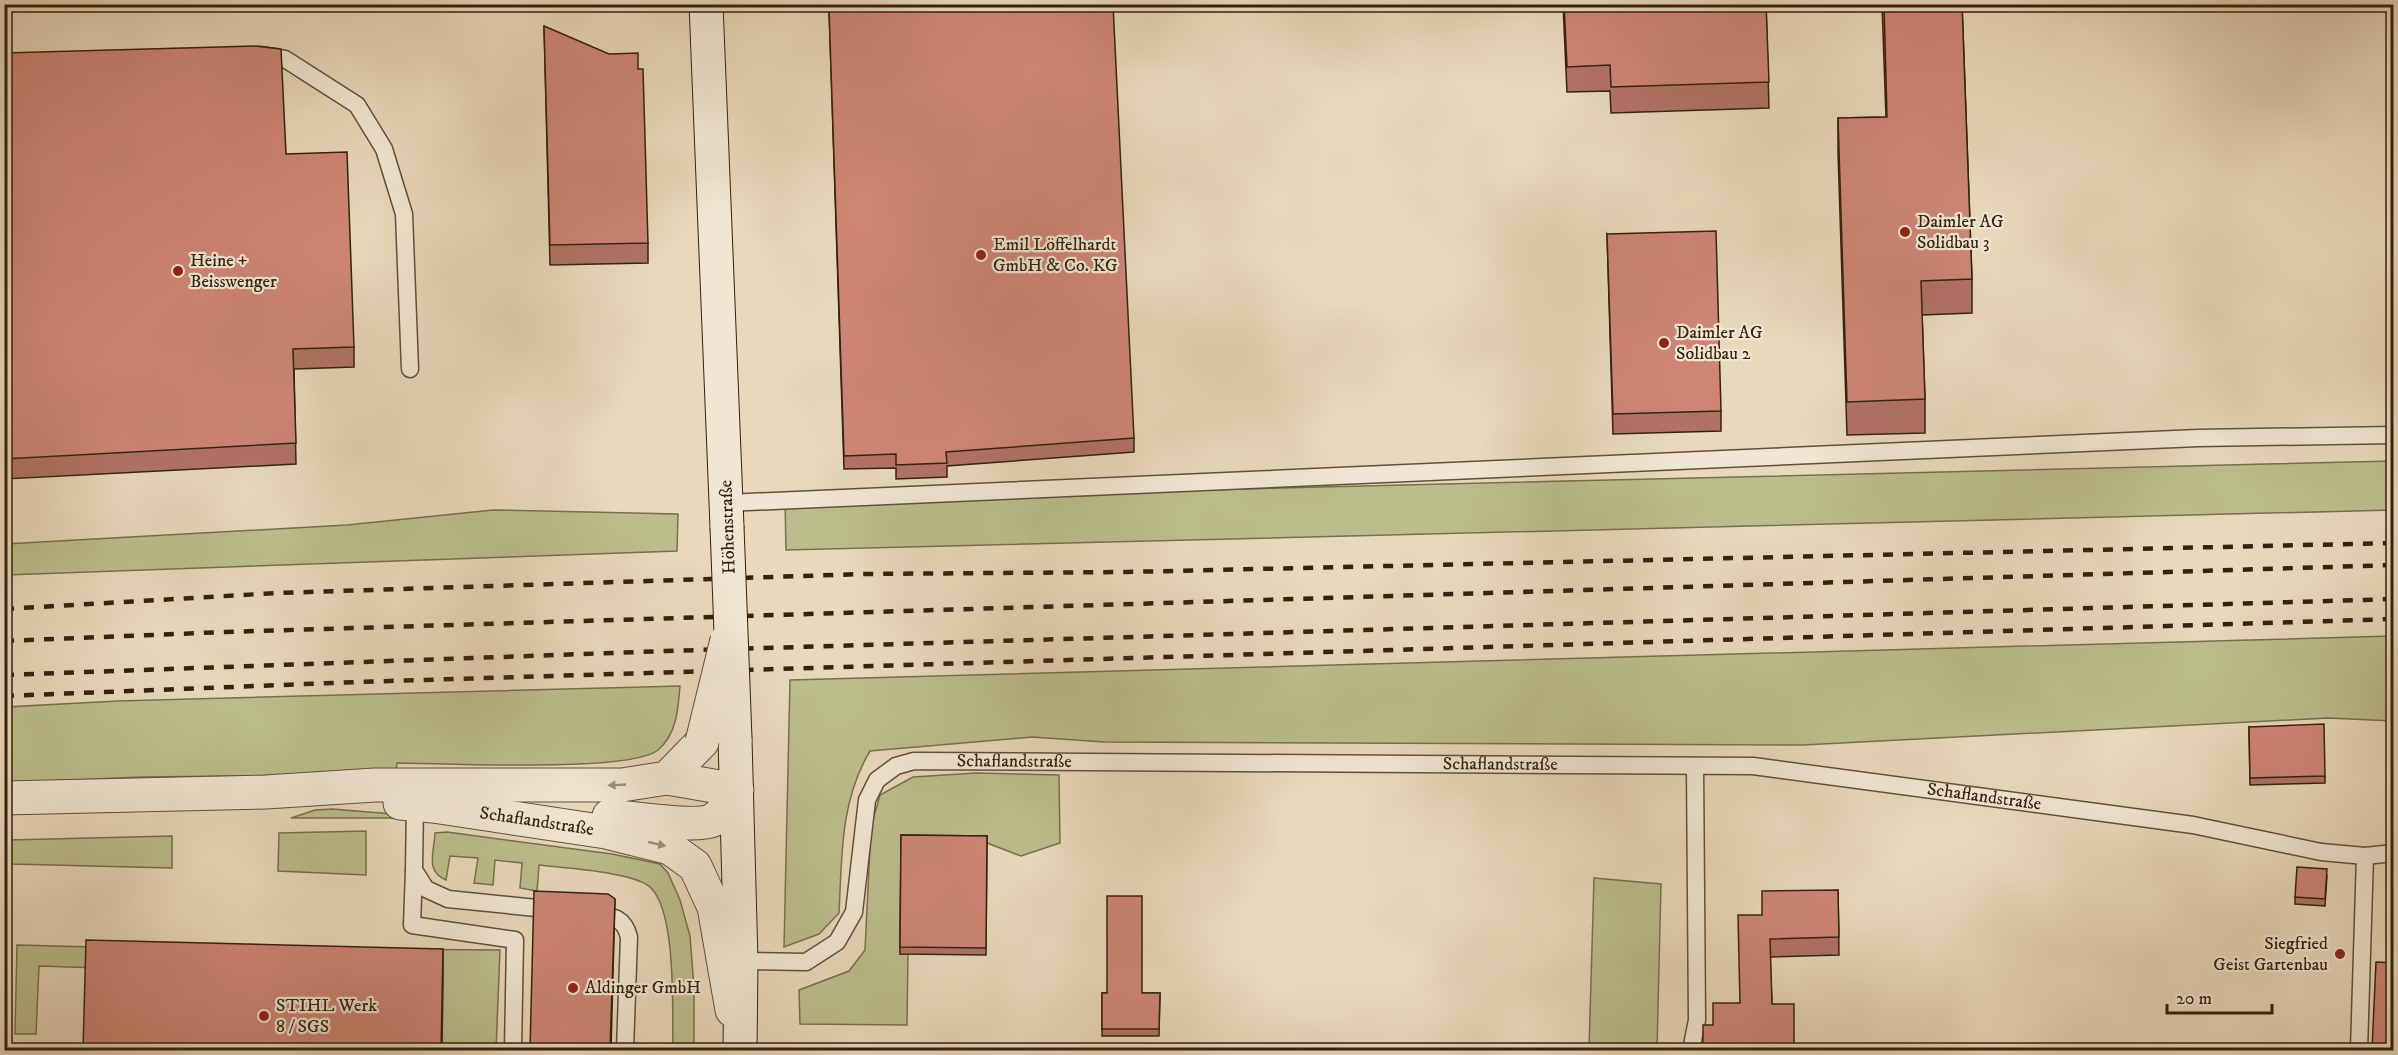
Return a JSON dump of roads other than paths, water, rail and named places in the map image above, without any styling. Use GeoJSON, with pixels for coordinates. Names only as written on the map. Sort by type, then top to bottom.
{"type":"FeatureCollection","features":[{"type":"Feature","properties":{"kind":"street","name":"Höhenstraße"},"geometry":{"type":"LineString","coordinates":[[706,4],[737,790],[741,961],[739,1050]]}},
{"type":"Feature","properties":{"kind":"street"},"geometry":{"type":"LineString","coordinates":[[667,778],[702,742],[731,624]]}},
{"type":"Feature","properties":{"kind":"street","name":"Schaflandstraße"},"geometry":{"type":"LineString","coordinates":[[4,798],[266,792],[375,785],[622,785],[667,778],[737,790],[729,805],[712,820],[689,823],[266,792]]}},
{"type":"Feature","properties":{"kind":"street","name":"Schaflandstraße"},"geometry":{"type":"LineString","coordinates":[[424,805],[606,832],[670,848],[695,866],[714,907],[739,1050]]}},
{"type":"Feature","properties":{"kind":"lane"},"geometry":{"type":"LineString","coordinates":[[244,54],[285,59],[357,105],[384,149],[404,214],[410,369]]}},
{"type":"Feature","properties":{"kind":"lane"},"geometry":{"type":"LineString","coordinates":[[727,515],[2198,438],[2394,435]]}},
{"type":"Feature","properties":{"kind":"lane","name":"Schaflandstraße"},"geometry":{"type":"LineString","coordinates":[[741,961],[806,962],[837,942],[854,912],[867,800],[877,780],[896,766],[914,761],[1753,766],[2029,801],[2193,825],[2321,852],[2364,856],[2394,852]]}},
{"type":"Feature","properties":{"kind":"lane"},"geometry":{"type":"LineString","coordinates":[[1691,1050],[1697,1020],[1695,766]]}},
{"type":"Feature","properties":{"kind":"lane"},"geometry":{"type":"LineString","coordinates":[[424,805],[414,870],[412,925],[515,940],[513,1050]]}},
{"type":"Feature","properties":{"kind":"lane"},"geometry":{"type":"LineString","coordinates":[[2359,1050],[2364,856]]}},
{"type":"Feature","properties":{"kind":"lane"},"geometry":{"type":"LineString","coordinates":[[414,870],[426,889],[448,899],[612,916],[626,926],[629,937],[625,1050]]}},
{"type":"Feature","properties":{"kind":"railway"},"geometry":{"type":"LineString","coordinates":[[4,609],[277,593],[864,574],[1126,572],[2394,543]]}},
{"type":"Feature","properties":{"kind":"railway"},"geometry":{"type":"LineString","coordinates":[[4,641],[225,632],[2394,565]]}},
{"type":"Feature","properties":{"kind":"railway"},"geometry":{"type":"LineString","coordinates":[[4,675],[666,651],[2394,599]]}},
{"type":"Feature","properties":{"kind":"railway"},"geometry":{"type":"LineString","coordinates":[[4,696],[357,682],[2394,619]]}},
{"type":"Feature","properties":{"kind":"place","name":"Daimler AG Solidbau 3"},"geometry":{"type":"Point","coordinates":[1905,232]}},
{"type":"Feature","properties":{"kind":"place","name":"Emil Löffelhardt GmbH & Co. KG"},"geometry":{"type":"Point","coordinates":[981,255]}},
{"type":"Feature","properties":{"kind":"place","name":"Heine + Beisswenger"},"geometry":{"type":"Point","coordinates":[178,271]}},
{"type":"Feature","properties":{"kind":"place","name":"Daimler AG Solidbau 2"},"geometry":{"type":"Point","coordinates":[1664,343]}},
{"type":"Feature","properties":{"kind":"place","name":"Siegfried Geist Gartenbau"},"geometry":{"type":"Point","coordinates":[2340,954]}},
{"type":"Feature","properties":{"kind":"place","name":"Aldinger GmbH"},"geometry":{"type":"Point","coordinates":[573,988]}},
{"type":"Feature","properties":{"kind":"place","name":"STIHL Werk 8 / SGS"},"geometry":{"type":"Point","coordinates":[264,1016]}}]}
